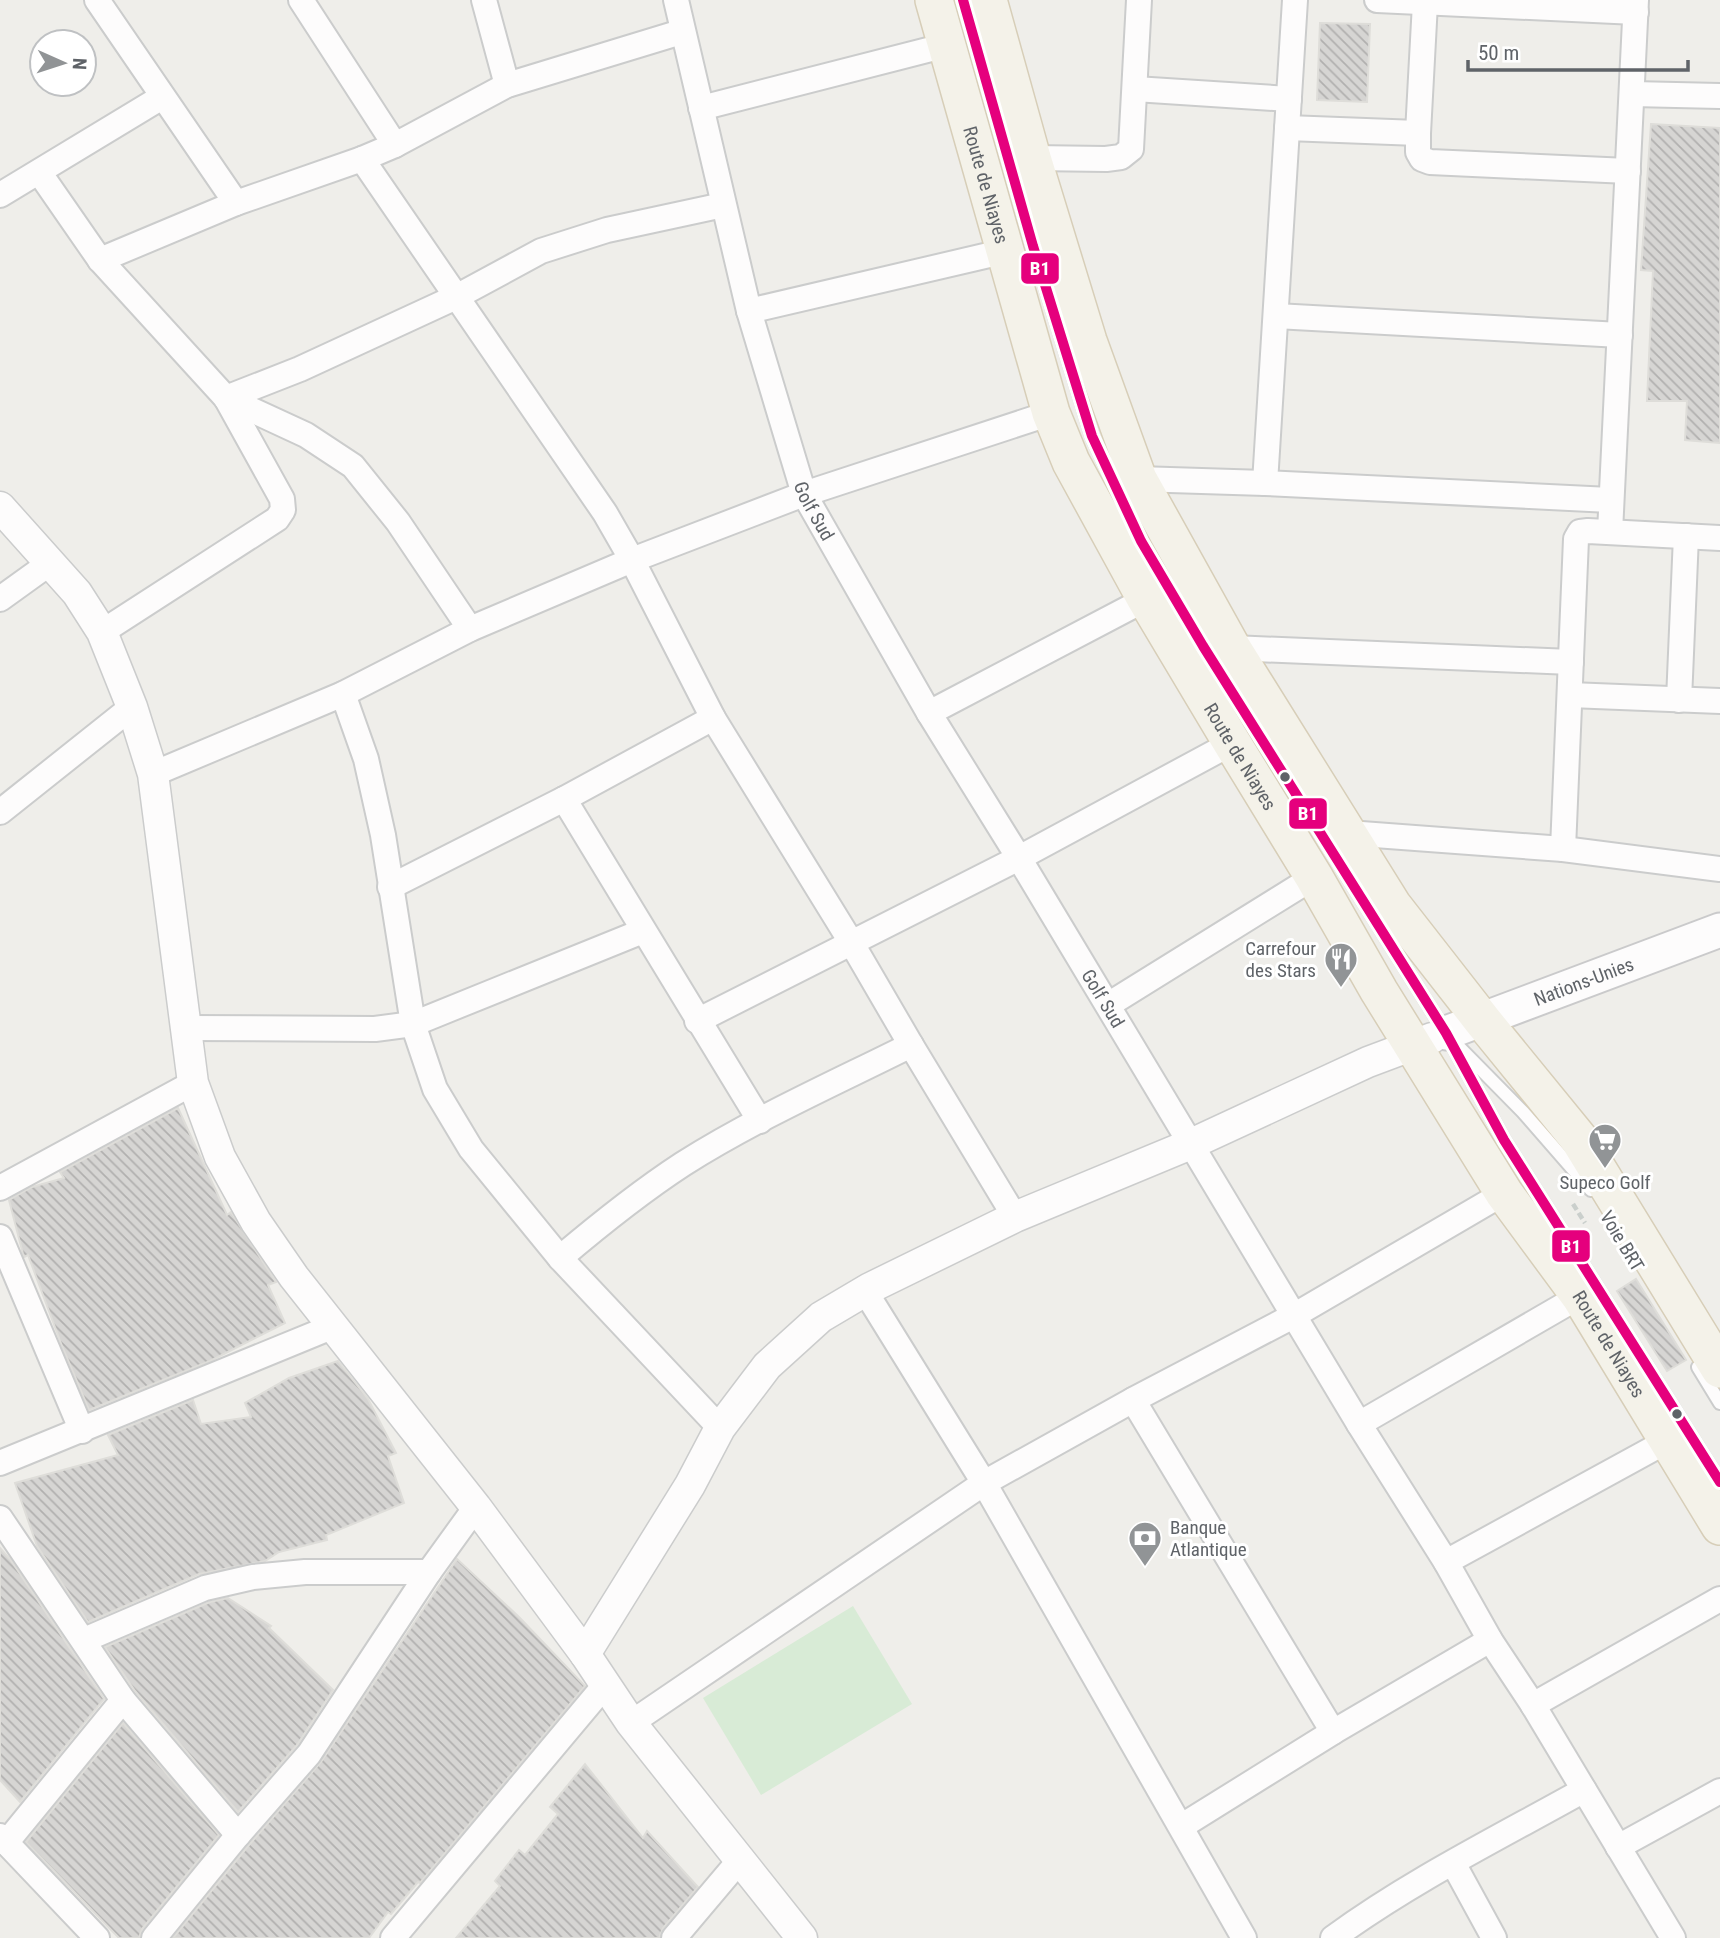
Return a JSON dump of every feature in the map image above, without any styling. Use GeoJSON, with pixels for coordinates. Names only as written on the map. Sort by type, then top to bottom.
{"type":"FeatureCollection","features":[{"type":"Feature","properties":{"kind":"main road","name":"Route de Niayes"},"geometry":{"type":"LineString","coordinates":[[934,0],[1051,412],[1071,462],[1146,599],[1314,877],[1379,991],[1429,1039],[1504,1193],[1580,1296],[1720,1525]]}},
{"type":"Feature","properties":{"kind":"main road"},"geometry":{"type":"LineString","coordinates":[[988,0],[1032,158],[1095,364],[1138,479],[1232,648],[1393,906],[1579,1139],[1706,1363]]}},
{"type":"Feature","properties":{"kind":"main road","name":"Nations-Unies"},"geometry":{"type":"LineString","coordinates":[[1429,1039],[1720,930]]}},
{"type":"Feature","properties":{"kind":"street"},"geometry":{"type":"LineString","coordinates":[[97,0],[236,203]]}},
{"type":"Feature","properties":{"kind":"street"},"geometry":{"type":"LineString","coordinates":[[484,0],[507,85]]}},
{"type":"Feature","properties":{"kind":"street","name":"Golf Sud"},"geometry":{"type":"LineString","coordinates":[[676,0],[681,32],[749,311],[804,494],[929,713],[1673,1938]]}},
{"type":"Feature","properties":{"kind":"street"},"geometry":{"type":"LineString","coordinates":[[1032,158],[1106,159],[1121,157],[1131,149],[1139,0]]}},
{"type":"Feature","properties":{"kind":"street"},"geometry":{"type":"LineString","coordinates":[[1265,483],[1295,0]]}},
{"type":"Feature","properties":{"kind":"street"},"geometry":{"type":"LineString","coordinates":[[1377,0],[1636,6],[1610,532]]}},
{"type":"Feature","properties":{"kind":"street"},"geometry":{"type":"LineString","coordinates":[[306,2],[395,145]]}},
{"type":"Feature","properties":{"kind":"street"},"geometry":{"type":"LineString","coordinates":[[1425,3],[1418,133],[1418,152],[1422,159],[1430,162],[1628,171]]}},
{"type":"Feature","properties":{"kind":"street"},"geometry":{"type":"LineString","coordinates":[[100,260],[236,203],[395,145],[507,85],[681,32]]}},
{"type":"Feature","properties":{"kind":"street"},"geometry":{"type":"LineString","coordinates":[[701,108],[947,45]]}},
{"type":"Feature","properties":{"kind":"street"},"geometry":{"type":"LineString","coordinates":[[1135,89],[1289,99]]}},
{"type":"Feature","properties":{"kind":"street"},"geometry":{"type":"LineString","coordinates":[[1632,94],[1720,96]]}},
{"type":"Feature","properties":{"kind":"street"},"geometry":{"type":"LineString","coordinates":[[0,195],[162,97]]}},
{"type":"Feature","properties":{"kind":"street"},"geometry":{"type":"LineString","coordinates":[[1287,128],[1418,133]]}},
{"type":"Feature","properties":{"kind":"street"},"geometry":{"type":"LineString","coordinates":[[362,159],[605,513],[713,718],[1015,1216]]}},
{"type":"Feature","properties":{"kind":"street"},"geometry":{"type":"LineString","coordinates":[[39,172],[100,260],[226,398],[282,499],[283,510],[278,519],[102,632]]}},
{"type":"Feature","properties":{"kind":"street"},"geometry":{"type":"LineString","coordinates":[[226,398],[300,369],[456,297],[541,251],[607,230],[723,205]]}},
{"type":"Feature","properties":{"kind":"street"},"geometry":{"type":"LineString","coordinates":[[749,311],[1006,251]]}},
{"type":"Feature","properties":{"kind":"street"},"geometry":{"type":"LineString","coordinates":[[1276,316],[1620,335]]}},
{"type":"Feature","properties":{"kind":"street"},"geometry":{"type":"LineString","coordinates":[[226,398],[306,435],[354,466],[398,522],[470,629]]}},
{"type":"Feature","properties":{"kind":"street"},"geometry":{"type":"LineString","coordinates":[[153,774],[343,694],[470,629],[632,560],[804,494],[1051,412]]}},
{"type":"Feature","properties":{"kind":"street"},"geometry":{"type":"LineString","coordinates":[[1138,479],[1611,500]]}},
{"type":"Feature","properties":{"kind":"street"},"geometry":{"type":"LineString","coordinates":[[0,507],[77,593],[102,632],[132,707],[153,774],[193,1083],[220,1157],[256,1222],[294,1277],[476,1507],[585,1654],[631,1723],[802,1938]]}},
{"type":"Feature","properties":{"kind":"street"},"geometry":{"type":"LineString","coordinates":[[1563,849],[1576,539],[1580,533],[1610,532],[1720,538]]}},
{"type":"Feature","properties":{"kind":"street"},"geometry":{"type":"LineString","coordinates":[[1679,700],[1686,536]]}},
{"type":"Feature","properties":{"kind":"street"},"geometry":{"type":"LineString","coordinates":[[0,598],[50,564]]}},
{"type":"Feature","properties":{"kind":"street"},"geometry":{"type":"LineString","coordinates":[[929,713],[1146,599]]}},
{"type":"Feature","properties":{"kind":"street"},"geometry":{"type":"LineString","coordinates":[[1232,648],[1571,662]]}},
{"type":"Feature","properties":{"kind":"street"},"geometry":{"type":"LineString","coordinates":[[343,694],[366,759],[383,835],[413,1024],[435,1089],[471,1150],[560,1258],[720,1428]]}},
{"type":"Feature","properties":{"kind":"street"},"geometry":{"type":"LineString","coordinates":[[1570,695],[1720,701]]}},
{"type":"Feature","properties":{"kind":"street"},"geometry":{"type":"LineString","coordinates":[[0,812],[132,707]]}},
{"type":"Feature","properties":{"kind":"street"},"geometry":{"type":"LineString","coordinates":[[390,887],[564,799],[713,718]]}},
{"type":"Feature","properties":{"kind":"street"},"geometry":{"type":"LineString","coordinates":[[698,1021],[1019,858],[1231,743]]}},
{"type":"Feature","properties":{"kind":"street"},"geometry":{"type":"LineString","coordinates":[[564,799],[760,1121]]}},
{"type":"Feature","properties":{"kind":"street"},"geometry":{"type":"LineString","coordinates":[[1348,833],[1563,849],[1720,869]]}},
{"type":"Feature","properties":{"kind":"street"},"geometry":{"type":"LineString","coordinates":[[1108,1005],[1314,877]]}},
{"type":"Feature","properties":{"kind":"street"},"geometry":{"type":"LineString","coordinates":[[186,1028],[375,1030],[413,1024],[643,931]]}},
{"type":"Feature","properties":{"kind":"street"},"geometry":{"type":"LineString","coordinates":[[585,1654],[690,1485],[720,1428],[767,1366],[821,1317],[865,1291],[1015,1216],[1191,1143],[1368,1062],[1429,1039]]}},
{"type":"Feature","properties":{"kind":"street"},"geometry":{"type":"LineString","coordinates":[[560,1258],[609,1217],[684,1164],[760,1121],[911,1045]]}},
{"type":"Feature","properties":{"kind":"street"},"geometry":{"type":"LineString","coordinates":[[0,1188],[193,1083]]}},
{"type":"Feature","properties":{"kind":"street"},"geometry":{"type":"LineString","coordinates":[[631,1723],[984,1483],[1133,1400],[1295,1315],[1504,1193]]}},
{"type":"Feature","properties":{"kind":"street"},"geometry":{"type":"LineString","coordinates":[[0,1237],[82,1431]]}},
{"type":"Feature","properties":{"kind":"street"},"geometry":{"type":"LineString","coordinates":[[865,1291],[984,1483],[1244,1938]]}},
{"type":"Feature","properties":{"kind":"street"},"geometry":{"type":"LineString","coordinates":[[1359,1424],[1580,1296]]}},
{"type":"Feature","properties":{"kind":"street"},"geometry":{"type":"LineString","coordinates":[[0,1463],[334,1326]]}},
{"type":"Feature","properties":{"kind":"street"},"geometry":{"type":"LineString","coordinates":[[1133,1400],[1332,1732]]}},
{"type":"Feature","properties":{"kind":"street"},"geometry":{"type":"LineString","coordinates":[[1446,1562],[1667,1441]]}},
{"type":"Feature","properties":{"kind":"street"},"geometry":{"type":"LineString","coordinates":[[154,1938],[238,1835],[309,1754],[429,1572],[476,1507]]}},
{"type":"Feature","properties":{"kind":"street"},"geometry":{"type":"LineString","coordinates":[[0,1518],[123,1699],[238,1835]]}},
{"type":"Feature","properties":{"kind":"street"},"geometry":{"type":"LineString","coordinates":[[84,1640],[205,1588],[253,1577],[305,1572],[429,1572]]}},
{"type":"Feature","properties":{"kind":"street"},"geometry":{"type":"LineString","coordinates":[[1533,1705],[1720,1599]]}},
{"type":"Feature","properties":{"kind":"street"},"geometry":{"type":"LineString","coordinates":[[1182,1826],[1332,1732],[1490,1640]]}},
{"type":"Feature","properties":{"kind":"street"},"geometry":{"type":"LineString","coordinates":[[393,1938],[605,1685]]}},
{"type":"Feature","properties":{"kind":"street"},"geometry":{"type":"LineString","coordinates":[[96,1938],[3,1840],[123,1699]]}},
{"type":"Feature","properties":{"kind":"street"},"geometry":{"type":"LineString","coordinates":[[1333,1938],[1357,1920],[1453,1863],[1584,1790]]}},
{"type":"Feature","properties":{"kind":"street"},"geometry":{"type":"LineString","coordinates":[[1618,1847],[1720,1791]]}},
{"type":"Feature","properties":{"kind":"street"},"geometry":{"type":"LineString","coordinates":[[674,1938],[739,1861]]}},
{"type":"Feature","properties":{"kind":"street"},"geometry":{"type":"LineString","coordinates":[[1453,1863],[1494,1938]]}},
{"type":"Feature","properties":{"kind":"lane","name":"Voie BRT"},"geometry":{"type":"LineString","coordinates":[[962,0],[1033,246],[1097,448],[1141,541],[1429,1039],[1504,1140],[1720,1482]]}},
{"type":"Feature","properties":{"kind":"lane","name":"Voie BRT"},"geometry":{"type":"LineString","coordinates":[[1429,1039],[1532,1123],[1587,1184],[1601,1207]]}},
{"type":"Feature","properties":{"kind":"lane"},"geometry":{"type":"LineString","coordinates":[[1706,1363],[1720,1403]]}},
{"type":"Feature","properties":{"kind":"green space"},"geometry":{"type":"Polygon","coordinates":[[[853,1606],[912,1704],[761,1795],[703,1698],[853,1606]]]}},
{"type":"Feature","properties":{"kind":"building"},"geometry":{"type":"Polygon","coordinates":[[[1320,23],[1370,24],[1367,102],[1317,100],[1320,23]]]}},
{"type":"Feature","properties":{"kind":"building"},"geometry":{"type":"Polygon","coordinates":[[[1651,124],[1720,128],[1720,443],[1685,440],[1687,401],[1647,401],[1653,271],[1641,270],[1651,124]]]}},
{"type":"Feature","properties":{"kind":"building"},"geometry":{"type":"Polygon","coordinates":[[[178,1108],[227,1215],[231,1212],[276,1282],[268,1285],[285,1323],[210,1361],[89,1410],[28,1255],[24,1257],[9,1200],[32,1187],[64,1178],[60,1172],[178,1108]]]}},
{"type":"Feature","properties":{"kind":"building"},"geometry":{"type":"Polygon","coordinates":[[[1636,1279],[1686,1360],[1667,1371],[1617,1291],[1636,1279]]]}},
{"type":"Feature","properties":{"kind":"building"},"geometry":{"type":"Polygon","coordinates":[[[338,1361],[368,1399],[396,1453],[388,1456],[404,1503],[326,1535],[327,1540],[279,1552],[265,1561],[199,1574],[88,1622],[37,1546],[15,1483],[118,1455],[108,1435],[193,1400],[201,1424],[251,1417],[245,1403],[289,1378],[338,1361]]]}},
{"type":"Feature","properties":{"kind":"building"},"geometry":{"type":"Polygon","coordinates":[[[0,1548],[104,1699],[20,1802],[0,1780],[0,1548]]]}},
{"type":"Feature","properties":{"kind":"building"},"geometry":{"type":"Polygon","coordinates":[[[457,1559],[519,1617],[585,1686],[420,1883],[418,1882],[391,1914],[388,1912],[369,1938],[173,1938],[321,1762],[457,1559]]]}},
{"type":"Feature","properties":{"kind":"building"},"geometry":{"type":"Polygon","coordinates":[[[228,1598],[271,1626],[269,1628],[333,1690],[297,1745],[238,1812],[135,1691],[105,1647],[210,1602],[228,1598]]]}},
{"type":"Feature","properties":{"kind":"building"},"geometry":{"type":"Polygon","coordinates":[[[123,1723],[219,1835],[142,1929],[139,1938],[119,1938],[26,1842],[123,1723]]]}},
{"type":"Feature","properties":{"kind":"building"},"geometry":{"type":"Polygon","coordinates":[[[585,1764],[643,1838],[647,1831],[698,1887],[663,1928],[659,1938],[456,1938],[500,1886],[495,1881],[519,1850],[525,1855],[558,1814],[550,1807],[585,1764]]]}},
{"type":"Feature","properties":{"kind":"transit line","name":"B1"},"geometry":{"type":"LineString","coordinates":[[963,0],[1033,246],[1092,436],[1141,541],[1203,646],[1446,1033],[1504,1140],[1720,1482]]}},
{"type":"Feature","properties":{"kind":"place","name":"Carrefour des Stars"},"geometry":{"type":"Point","coordinates":[1341,989]}},
{"type":"Feature","properties":{"kind":"place","name":"Supeco Golf"},"geometry":{"type":"Point","coordinates":[1605,1170]}},
{"type":"Feature","properties":{"kind":"place","name":"Banque Atlantique"},"geometry":{"type":"Point","coordinates":[1145,1568]}}]}
